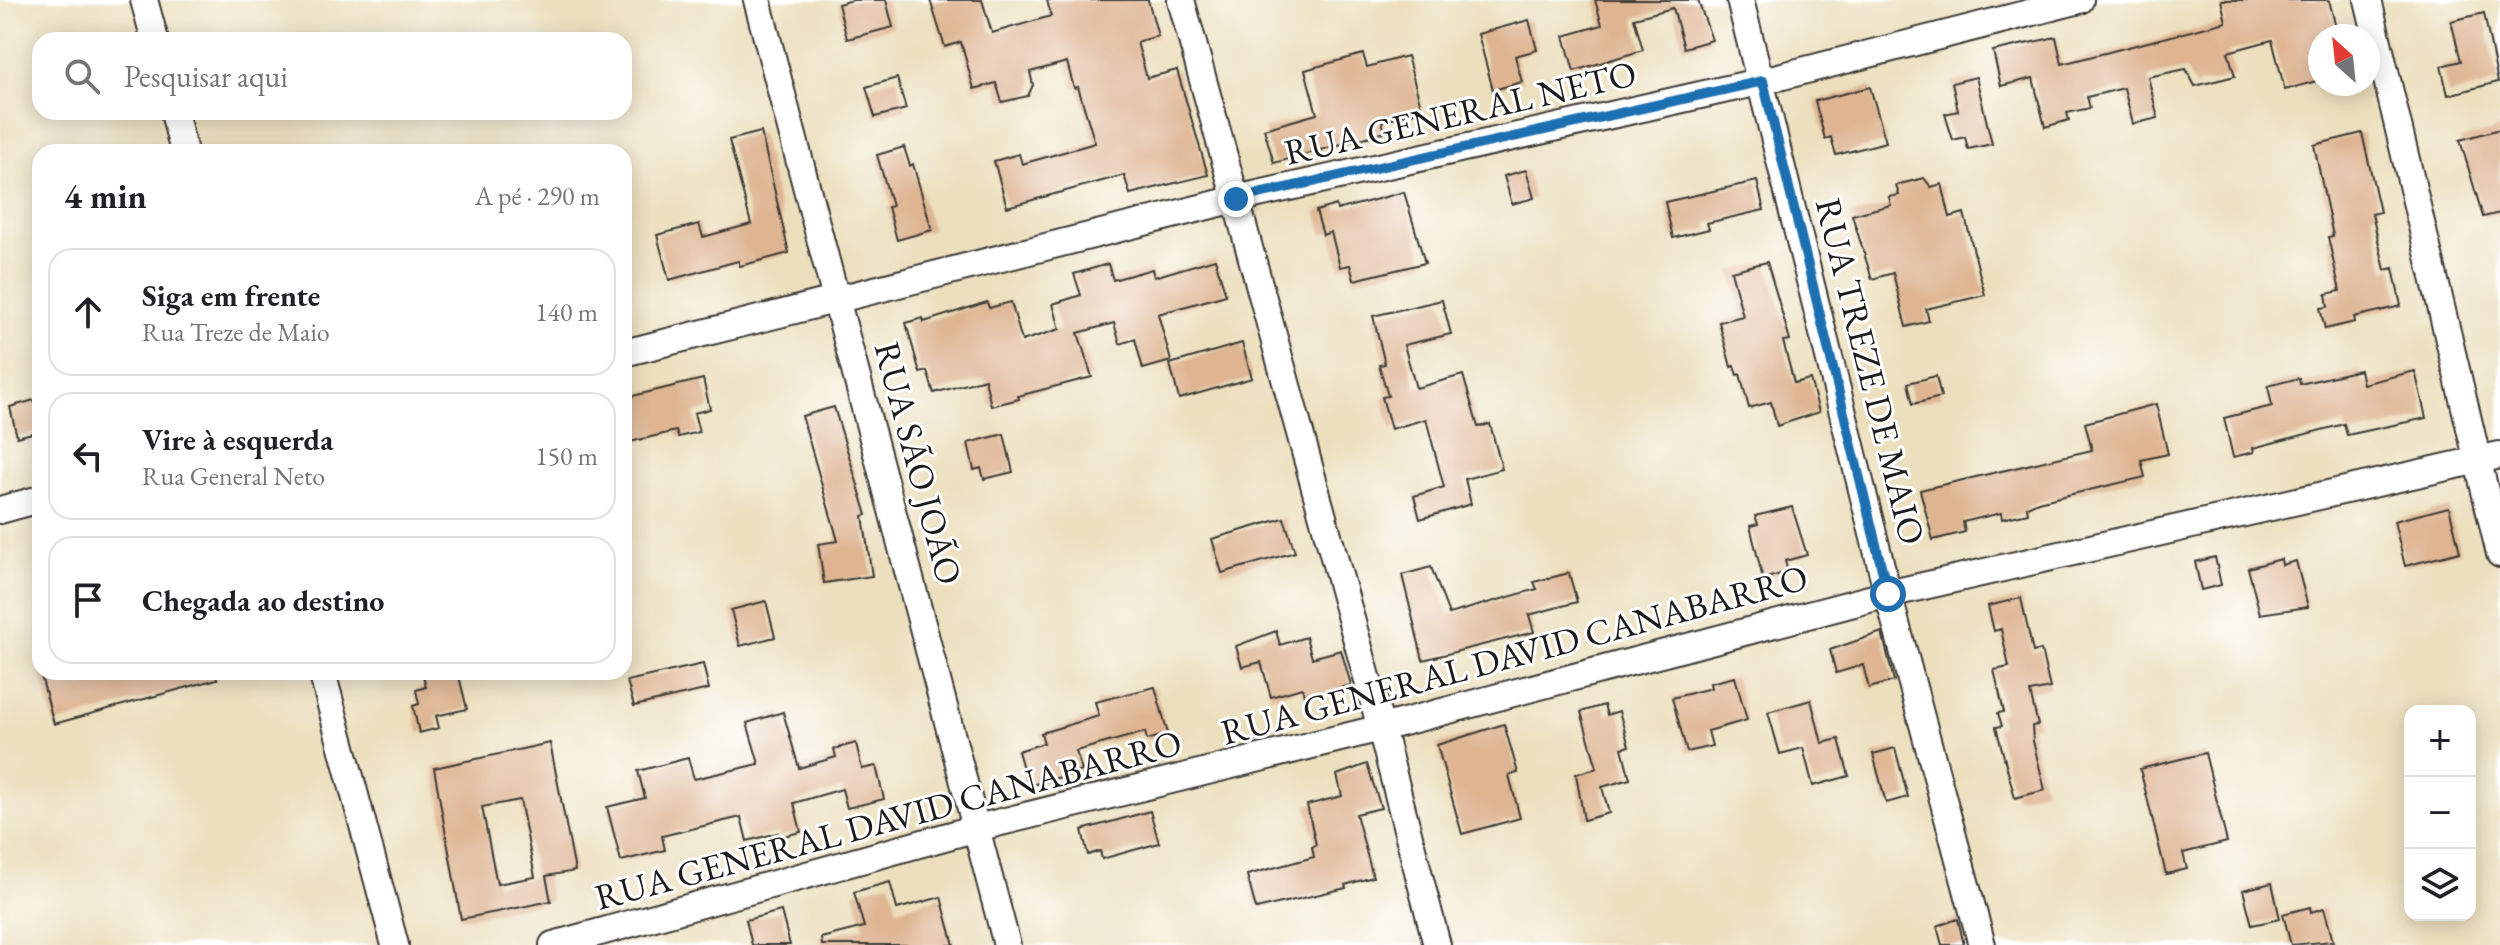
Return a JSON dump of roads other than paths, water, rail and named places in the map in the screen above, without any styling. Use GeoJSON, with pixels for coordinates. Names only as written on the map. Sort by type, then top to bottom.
{"type":"FeatureCollection","features":[{"type":"Feature","properties":{"kind":"street"},"geometry":{"type":"LineString","coordinates":[[144,0],[153,32]]}},
{"type":"Feature","properties":{"kind":"street","name":"RUA SÃO JOÃO"},"geometry":{"type":"LineString","coordinates":[[757,0],[839,300],[1007,945]]}},
{"type":"Feature","properties":{"kind":"street"},"geometry":{"type":"LineString","coordinates":[[1181,0],[1381,728],[1437,945]]}},
{"type":"Feature","properties":{"kind":"street","name":"RUA TREZE DE MAIO"},"geometry":{"type":"LineString","coordinates":[[1740,0],[1763,81],[1888,594],[1982,945]]}},
{"type":"Feature","properties":{"kind":"street","name":"RUA GENERAL NETO"},"geometry":{"type":"LineString","coordinates":[[632,351],[1236,199],[1763,81],[2080,0]]}},
{"type":"Feature","properties":{"kind":"street"},"geometry":{"type":"LineString","coordinates":[[2368,0],[2489,458],[2500,554]]}},
{"type":"Feature","properties":{"kind":"street"},"geometry":{"type":"LineString","coordinates":[[176,120],[182,144]]}},
{"type":"Feature","properties":{"kind":"street","name":"RUA GENERAL DAVID CANABARRO"},"geometry":{"type":"LineString","coordinates":[[553,945],[977,828],[1381,728],[1888,594],[2489,458]]}},
{"type":"Feature","properties":{"kind":"street"},"geometry":{"type":"LineString","coordinates":[[0,510],[32,501]]}},
{"type":"Feature","properties":{"kind":"street"},"geometry":{"type":"LineString","coordinates":[[324,680],[395,945]]}}]}
